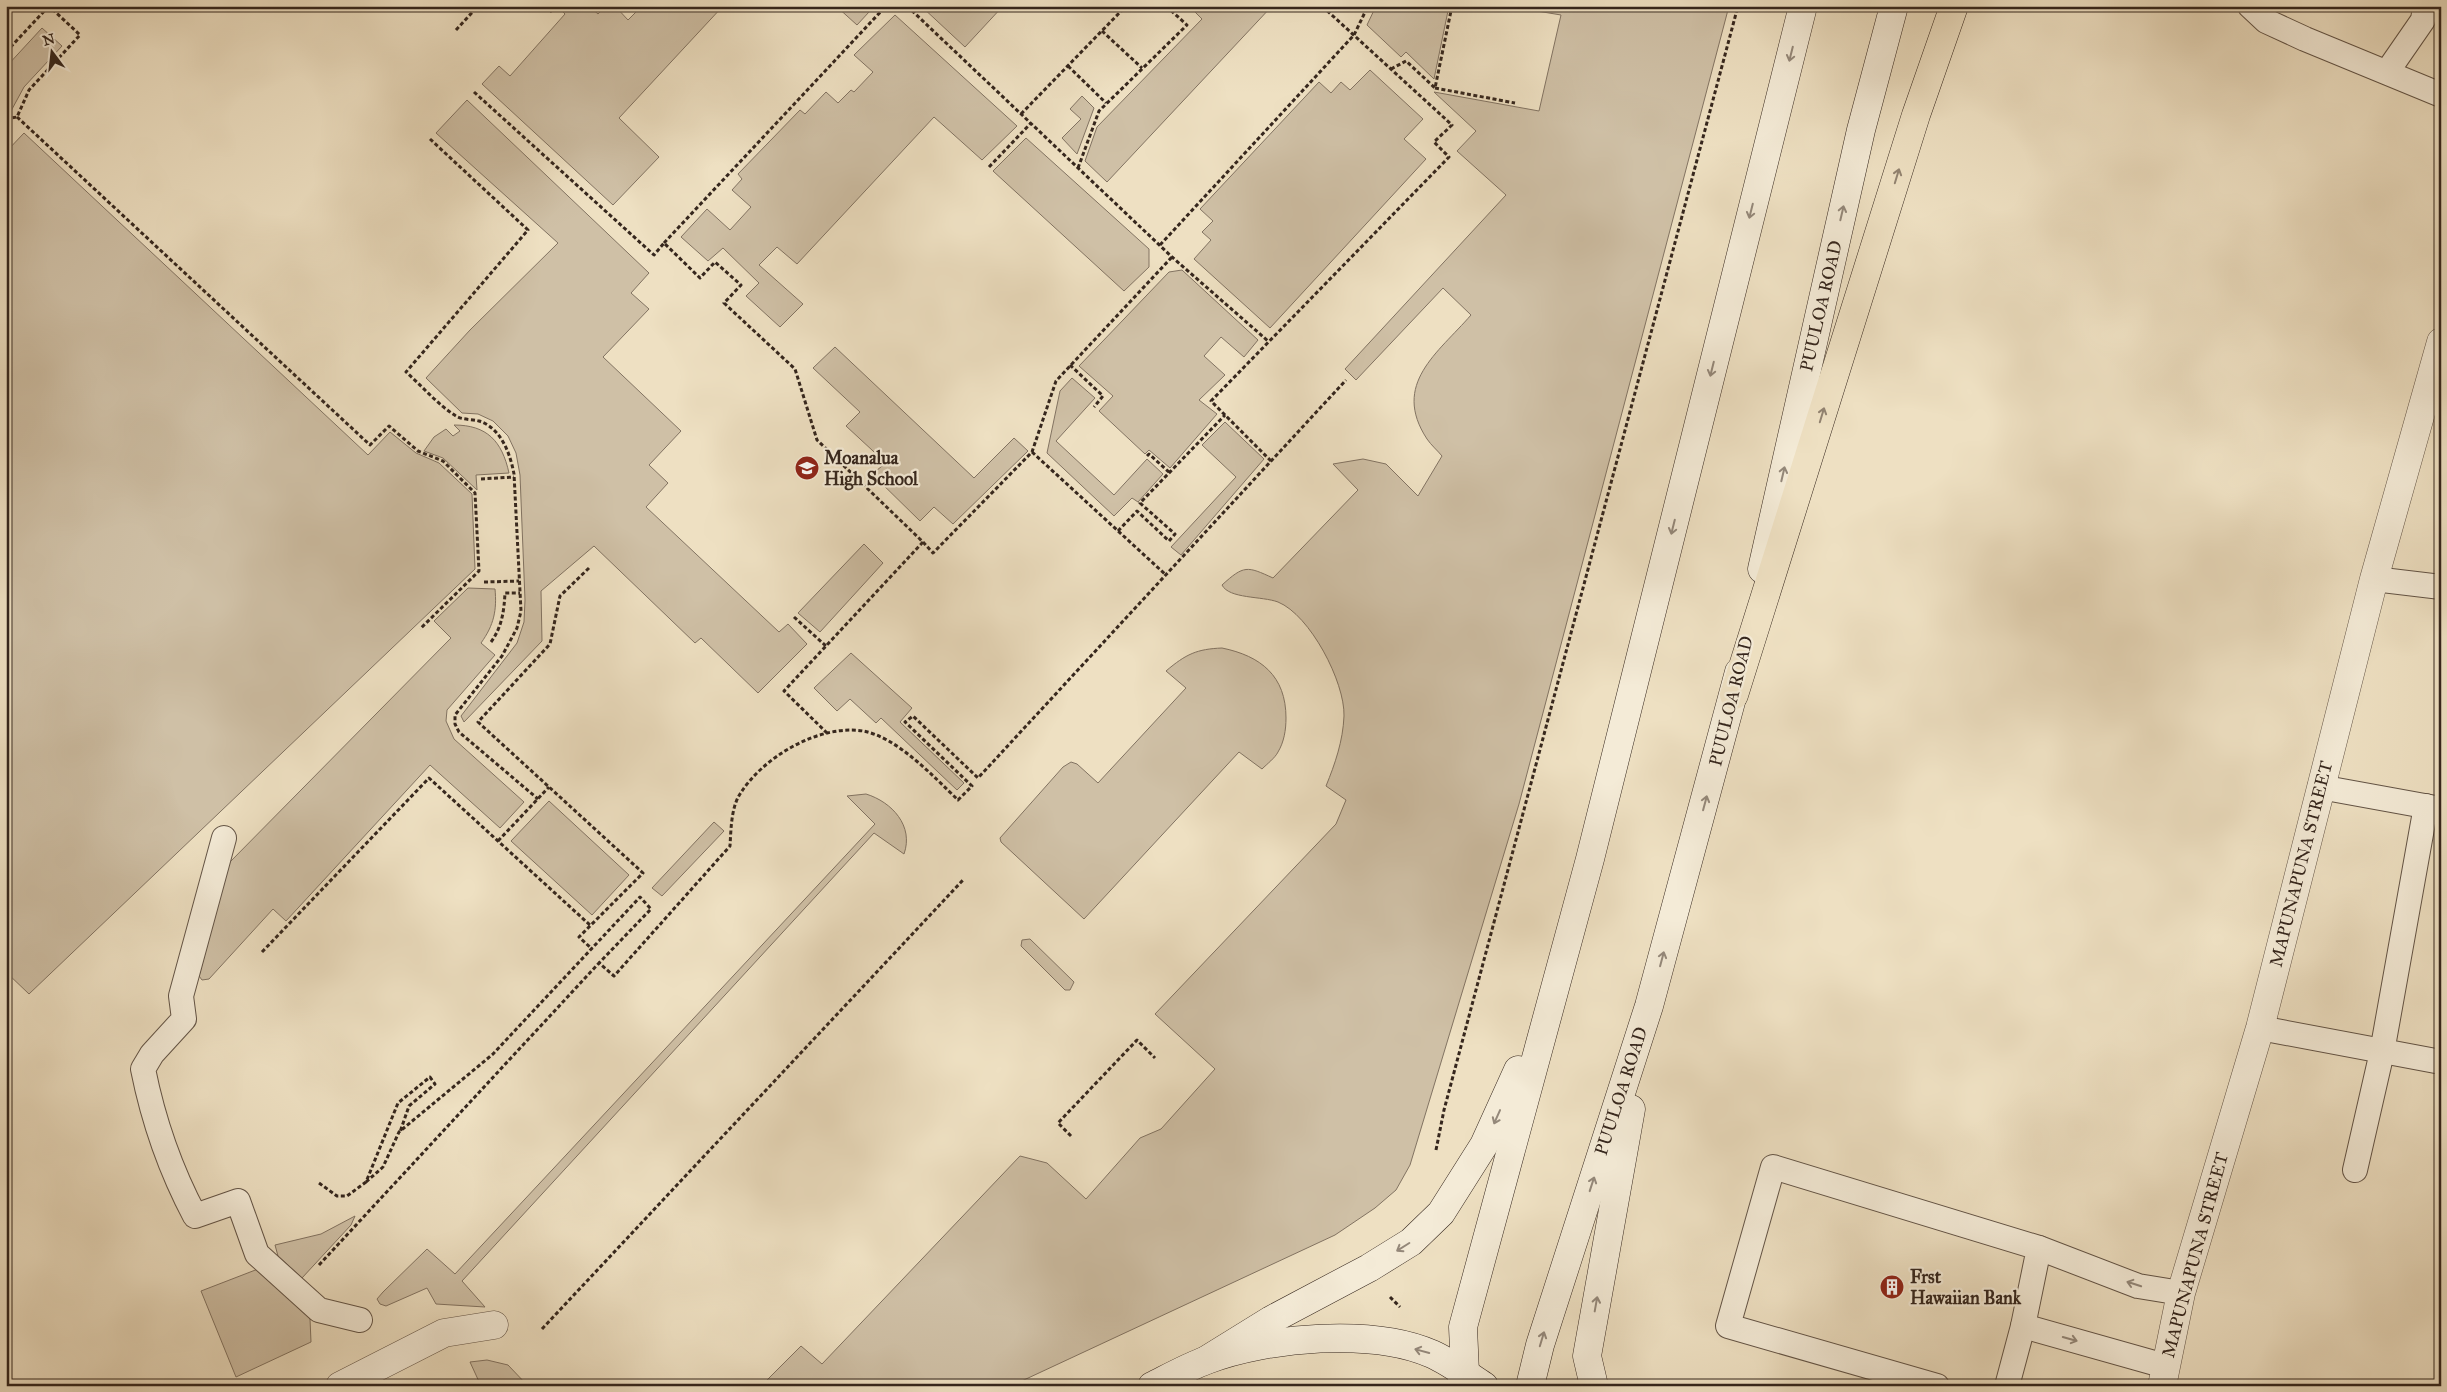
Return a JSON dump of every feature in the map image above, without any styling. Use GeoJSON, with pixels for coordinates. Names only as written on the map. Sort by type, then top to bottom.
{"type":"FeatureCollection","features":[{"type":"Feature","properties":{"kind":"highway"},"geometry":{"type":"LineString","coordinates":[[1734,695],[1916,115],[1954,6]]}},
{"type":"Feature","properties":{"kind":"main road"},"geometry":{"type":"LineString","coordinates":[[1470,1382],[1463,1327],[1552,993],[1590,859],[1803,6]]}},
{"type":"Feature","properties":{"kind":"main road","name":"PUULOA ROAD"},"geometry":{"type":"LineString","coordinates":[[1530,1386],[1540,1345],[1649,1006],[1734,695],[1861,130],[1894,6]]}},
{"type":"Feature","properties":{"kind":"main road","name":"MAPUNAPUNA STREET"},"geometry":{"type":"LineString","coordinates":[[2164,1376],[2182,1294],[2260,1028],[2374,579],[2439,352]]}},
{"type":"Feature","properties":{"kind":"main road"},"geometry":{"type":"LineString","coordinates":[[1152,1386],[1208,1359],[1271,1320],[1369,1268],[1411,1242],[1441,1214],[1484,1145],[1552,993]]}},
{"type":"Feature","properties":{"kind":"main road"},"geometry":{"type":"LineString","coordinates":[[1594,1386],[1587,1356],[1649,1006]]}},
{"type":"Feature","properties":{"kind":"main road"},"geometry":{"type":"LineString","coordinates":[[340,1386],[444,1333],[494,1325]]}},
{"type":"Feature","properties":{"kind":"main road"},"geometry":{"type":"LineString","coordinates":[[1208,1359],[1271,1343],[1344,1338],[1381,1340],[1430,1353],[1470,1382]]}},
{"type":"Feature","properties":{"kind":"lane"},"geometry":{"type":"LineString","coordinates":[[2250,6],[2266,21],[2441,95]]}},
{"type":"Feature","properties":{"kind":"lane"},"geometry":{"type":"LineString","coordinates":[[2386,72],[2423,20],[2425,6]]}},
{"type":"Feature","properties":{"kind":"lane"},"geometry":{"type":"LineString","coordinates":[[2374,579],[2441,587]]}},
{"type":"Feature","properties":{"kind":"lane"},"geometry":{"type":"LineString","coordinates":[[2320,787],[2433,808],[2382,1052],[2355,1170]]}},
{"type":"Feature","properties":{"kind":"lane"},"geometry":{"type":"LineString","coordinates":[[224,838],[180,996],[184,1019],[152,1054],[143,1069],[147,1087],[178,1185],[195,1216],[238,1201],[258,1254],[319,1310],[360,1320]]}},
{"type":"Feature","properties":{"kind":"lane"},"geometry":{"type":"LineString","coordinates":[[2260,1028],[2441,1062]]}},
{"type":"Feature","properties":{"kind":"lane"},"geometry":{"type":"LineString","coordinates":[[1937,1386],[1728,1326],[1773,1167],[2039,1248],[2138,1286],[2182,1294]]}},
{"type":"Feature","properties":{"kind":"lane"},"geometry":{"type":"LineString","coordinates":[[2007,1386],[2023,1326],[2039,1248]]}},
{"type":"Feature","properties":{"kind":"lane"},"geometry":{"type":"LineString","coordinates":[[2023,1326],[2164,1376]]}},
{"type":"Feature","properties":{"kind":"path"},"geometry":{"type":"LineString","coordinates":[[6,52],[49,6],[80,35],[29,90],[17,117]]}},
{"type":"Feature","properties":{"kind":"path"},"geometry":{"type":"LineString","coordinates":[[456,30],[478,6]]}},
{"type":"Feature","properties":{"kind":"path"},"geometry":{"type":"LineString","coordinates":[[546,6],[552,12]]}},
{"type":"Feature","properties":{"kind":"path"},"geometry":{"type":"LineString","coordinates":[[474,92],[654,255],[886,6]]}},
{"type":"Feature","properties":{"kind":"path"},"geometry":{"type":"LineString","coordinates":[[907,6],[1172,257],[1268,341]]}},
{"type":"Feature","properties":{"kind":"path"},"geometry":{"type":"LineString","coordinates":[[1021,114],[1126,6]]}},
{"type":"Feature","properties":{"kind":"path"},"geometry":{"type":"LineString","coordinates":[[1078,168],[1099,111],[1187,25],[1166,6]]}},
{"type":"Feature","properties":{"kind":"path"},"geometry":{"type":"LineString","coordinates":[[1270,461],[1211,401],[1448,157],[1434,142],[1452,125],[1322,6]]}},
{"type":"Feature","properties":{"kind":"path"},"geometry":{"type":"LineString","coordinates":[[1160,245],[1354,35],[1368,6]]}},
{"type":"Feature","properties":{"kind":"path"},"geometry":{"type":"LineString","coordinates":[[1435,88],[1452,6]]}},
{"type":"Feature","properties":{"kind":"path"},"geometry":{"type":"LineString","coordinates":[[1436,1153],[1447,1100],[1738,6]]}},
{"type":"Feature","properties":{"kind":"path"},"geometry":{"type":"LineString","coordinates":[[1102,31],[1142,68]]}},
{"type":"Feature","properties":{"kind":"path"},"geometry":{"type":"LineString","coordinates":[[1391,69],[1406,61],[1435,88],[1514,103]]}},
{"type":"Feature","properties":{"kind":"path"},"geometry":{"type":"LineString","coordinates":[[1068,66],[1106,103]]}},
{"type":"Feature","properties":{"kind":"path"},"geometry":{"type":"LineString","coordinates":[[6,119],[17,117]]}},
{"type":"Feature","properties":{"kind":"path"},"geometry":{"type":"LineString","coordinates":[[17,117],[370,445],[389,426],[418,451],[443,461],[475,493],[478,571],[420,629]]}},
{"type":"Feature","properties":{"kind":"path"},"geometry":{"type":"LineString","coordinates":[[989,167],[1031,123]]}},
{"type":"Feature","properties":{"kind":"path"},"geometry":{"type":"LineString","coordinates":[[430,139],[528,230],[406,372],[457,417],[481,422],[490,427],[506,446],[511,459],[514,477],[521,611],[511,642],[454,716],[459,732],[538,799]]}},
{"type":"Feature","properties":{"kind":"path"},"geometry":{"type":"LineString","coordinates":[[664,243],[700,278],[716,262],[741,285],[724,303],[795,369],[817,440],[934,553],[1032,452],[1056,381],[1172,257]]}},
{"type":"Feature","properties":{"kind":"path"},"geometry":{"type":"LineString","coordinates":[[1070,366],[1103,396],[1094,407]]}},
{"type":"Feature","properties":{"kind":"path"},"geometry":{"type":"LineString","coordinates":[[599,963],[614,976],[730,846],[731,821],[739,795],[759,771],[786,749],[827,733],[864,732],[901,747],[958,800],[972,786],[905,722],[912,716],[978,778],[1346,380]]}},
{"type":"Feature","properties":{"kind":"path"},"geometry":{"type":"LineString","coordinates":[[1118,531],[1137,511],[1169,541],[1175,534],[1140,503],[1225,416]]}},
{"type":"Feature","properties":{"kind":"path"},"geometry":{"type":"LineString","coordinates":[[1032,452],[1166,575]]}},
{"type":"Feature","properties":{"kind":"path"},"geometry":{"type":"LineString","coordinates":[[1147,456],[1149,454],[1170,473]]}},
{"type":"Feature","properties":{"kind":"path"},"geometry":{"type":"LineString","coordinates":[[481,479],[514,477]]}},
{"type":"Feature","properties":{"kind":"path"},"geometry":{"type":"LineString","coordinates":[[827,733],[784,692],[923,542]]}},
{"type":"Feature","properties":{"kind":"path"},"geometry":{"type":"LineString","coordinates":[[589,568],[560,596],[550,644],[478,722],[643,873],[579,938],[592,949]]}},
{"type":"Feature","properties":{"kind":"path"},"geometry":{"type":"LineString","coordinates":[[484,582],[519,581]]}},
{"type":"Feature","properties":{"kind":"path"},"geometry":{"type":"LineString","coordinates":[[491,642],[498,633],[502,620],[505,593],[520,593]]}},
{"type":"Feature","properties":{"kind":"path"},"geometry":{"type":"LineString","coordinates":[[794,617],[827,647]]}},
{"type":"Feature","properties":{"kind":"path"},"geometry":{"type":"LineString","coordinates":[[262,952],[429,778],[591,926]]}},
{"type":"Feature","properties":{"kind":"path"},"geometry":{"type":"LineString","coordinates":[[498,841],[549,787]]}},
{"type":"Feature","properties":{"kind":"path"},"geometry":{"type":"LineString","coordinates":[[542,1329],[963,880]]}},
{"type":"Feature","properties":{"kind":"path"},"geometry":{"type":"LineString","coordinates":[[314,1305],[313,1272],[651,909],[640,898],[493,1054],[400,1132]]}},
{"type":"Feature","properties":{"kind":"path"},"geometry":{"type":"LineString","coordinates":[[1071,1136],[1058,1123],[1137,1040],[1155,1058]]}},
{"type":"Feature","properties":{"kind":"path"},"geometry":{"type":"LineString","coordinates":[[319,1183],[337,1196],[347,1196],[366,1182],[383,1167],[400,1132],[409,1106],[436,1084],[430,1077],[398,1103],[366,1182]]}},
{"type":"Feature","properties":{"kind":"path"},"geometry":{"type":"LineString","coordinates":[[1386,1294],[1405,1312]]}},
{"type":"Feature","properties":{"kind":"shaded area"},"geometry":{"type":"Polygon","coordinates":[[[557,6],[589,6],[598,14],[606,6],[615,6],[628,20],[642,6],[723,6],[619,118],[659,157],[613,205],[482,84],[499,66],[510,76],[565,14],[557,6]]]}},
{"type":"Feature","properties":{"kind":"shaded area"},"geometry":{"type":"Polygon","coordinates":[[[836,6],[863,6],[869,12],[857,25],[836,6]]]}},
{"type":"Feature","properties":{"kind":"shaded area"},"geometry":{"type":"Polygon","coordinates":[[[921,6],[1003,6],[965,47],[921,6]]]}},
{"type":"Feature","properties":{"kind":"shaded area"},"geometry":{"type":"Polygon","coordinates":[[[1189,6],[1272,6],[1107,182],[1085,161],[1097,127],[1202,19],[1189,6]]]}},
{"type":"Feature","properties":{"kind":"shaded area"},"geometry":{"type":"Polygon","coordinates":[[[1376,6],[1449,6],[1434,79],[1406,52],[1401,57],[1367,25],[1376,6]]]}},
{"type":"Feature","properties":{"kind":"shaded area"},"geometry":{"type":"Polygon","coordinates":[[[1532,6],[1729,6],[1519,804],[1410,1165],[1396,1190],[1375,1208],[1335,1235],[1011,1386],[761,1386],[801,1346],[822,1364],[1020,1156],[1047,1163],[1086,1199],[1140,1138],[1161,1129],[1215,1069],[1155,1014],[1336,824],[1346,800],[1326,786],[1338,752],[1344,716],[1339,686],[1323,651],[1302,621],[1290,609],[1271,600],[1231,593],[1222,585],[1236,574],[1246,570],[1257,571],[1273,578],[1358,490],[1333,464],[1363,459],[1386,464],[1418,496],[1442,456],[1427,439],[1417,419],[1414,402],[1416,386],[1423,371],[1433,356],[1471,315],[1443,288],[1356,380],[1345,369],[1506,195],[1457,151],[1476,131],[1434,92],[1539,111],[1561,15],[1531,10],[1532,6]]]}},
{"type":"Feature","properties":{"kind":"shaded area"},"geometry":{"type":"Polygon","coordinates":[[[895,15],[1017,126],[982,160],[934,117],[797,264],[777,247],[759,265],[803,304],[780,327],[746,296],[759,283],[723,248],[708,261],[681,237],[707,209],[730,230],[751,207],[732,190],[742,179],[738,174],[800,110],[805,114],[826,92],[838,103],[851,90],[854,92],[873,72],[854,55],[895,15]]]}},
{"type":"Feature","properties":{"kind":"shaded area"},"geometry":{"type":"Polygon","coordinates":[[[42,28],[62,46],[24,87],[11,111],[6,113],[6,67],[42,28]]]}},
{"type":"Feature","properties":{"kind":"shaded area"},"geometry":{"type":"Polygon","coordinates":[[[1370,70],[1423,119],[1404,139],[1426,159],[1270,328],[1194,259],[1211,240],[1202,232],[1213,221],[1200,209],[1319,82],[1331,93],[1341,82],[1350,90],[1370,70]]]}},
{"type":"Feature","properties":{"kind":"shaded area"},"geometry":{"type":"Polygon","coordinates":[[[1082,96],[1094,108],[1077,154],[1062,138],[1081,119],[1070,109],[1082,96]]]}},
{"type":"Feature","properties":{"kind":"shaded area"},"geometry":{"type":"Polygon","coordinates":[[[467,100],[649,273],[631,293],[649,309],[603,357],[681,431],[649,465],[668,483],[646,507],[779,632],[788,624],[807,644],[758,693],[701,638],[695,643],[594,546],[541,591],[542,641],[464,722],[461,716],[517,643],[524,622],[525,600],[520,475],[516,453],[508,436],[493,421],[478,414],[462,413],[426,378],[470,330],[558,243],[436,133],[467,100]]]}},
{"type":"Feature","properties":{"kind":"shaded area"},"geometry":{"type":"Polygon","coordinates":[[[24,133],[368,455],[390,432],[416,453],[439,463],[472,494],[475,569],[29,994],[6,972],[6,152],[24,133]]]}},
{"type":"Feature","properties":{"kind":"shaded area"},"geometry":{"type":"Polygon","coordinates":[[[1026,138],[1149,249],[1149,267],[1124,291],[993,171],[1026,138]]]}},
{"type":"Feature","properties":{"kind":"shaded area"},"geometry":{"type":"Polygon","coordinates":[[[1182,270],[1258,340],[1244,357],[1221,337],[1204,356],[1225,375],[1199,400],[1217,414],[1170,468],[1149,450],[1145,454],[1099,411],[1113,396],[1079,366],[1169,272],[1182,270]]]}},
{"type":"Feature","properties":{"kind":"shaded area"},"geometry":{"type":"Polygon","coordinates":[[[835,347],[974,478],[1014,438],[1028,451],[953,524],[934,507],[920,521],[872,474],[886,463],[846,426],[860,412],[813,368],[835,347]]]}},
{"type":"Feature","properties":{"kind":"shaded area"},"geometry":{"type":"Polygon","coordinates":[[[1072,378],[1095,398],[1056,441],[1114,495],[1147,459],[1163,474],[1138,502],[1132,498],[1114,516],[1047,453],[1060,391],[1072,378]]]}},
{"type":"Feature","properties":{"kind":"shaded area"},"geometry":{"type":"Polygon","coordinates":[[[1225,422],[1264,459],[1181,555],[1171,547],[1236,477],[1202,445],[1225,422]]]}},
{"type":"Feature","properties":{"kind":"shaded area"},"geometry":{"type":"Polygon","coordinates":[[[454,425],[476,428],[491,437],[502,452],[509,473],[476,475],[477,490],[443,458],[424,451],[434,437],[446,429],[453,436],[460,431],[454,425]]]}},
{"type":"Feature","properties":{"kind":"shaded area"},"geometry":{"type":"Polygon","coordinates":[[[864,544],[883,563],[820,632],[798,613],[864,544]]]}},
{"type":"Feature","properties":{"kind":"shaded area"},"geometry":{"type":"Polygon","coordinates":[[[468,588],[495,589],[494,617],[481,643],[495,655],[447,710],[446,721],[454,739],[524,802],[500,828],[430,765],[286,921],[273,909],[209,979],[202,980],[199,976],[229,863],[451,638],[434,621],[468,588]]]}},
{"type":"Feature","properties":{"kind":"shaded area"},"geometry":{"type":"Polygon","coordinates":[[[1222,648],[1248,656],[1269,670],[1276,680],[1285,703],[1286,718],[1286,727],[1280,748],[1262,769],[1239,752],[1084,919],[1001,842],[1000,838],[1063,767],[1071,762],[1077,764],[1098,783],[1186,688],[1166,671],[1180,660],[1199,651],[1222,648]]]}},
{"type":"Feature","properties":{"kind":"shaded area"},"geometry":{"type":"Polygon","coordinates":[[[851,653],[912,708],[900,722],[964,783],[957,790],[881,718],[876,723],[850,699],[837,711],[814,688],[851,653]]]}},
{"type":"Feature","properties":{"kind":"shaded area"},"geometry":{"type":"Polygon","coordinates":[[[866,794],[884,803],[899,816],[906,834],[904,854],[874,833],[462,1281],[485,1307],[436,1304],[427,1288],[386,1306],[380,1304],[377,1299],[427,1249],[455,1274],[875,824],[847,796],[866,794]]]}},
{"type":"Feature","properties":{"kind":"shaded area"},"geometry":{"type":"Polygon","coordinates":[[[549,801],[629,875],[592,915],[511,841],[549,801]]]}},
{"type":"Feature","properties":{"kind":"shaded area"},"geometry":{"type":"Polygon","coordinates":[[[714,822],[724,831],[662,896],[652,888],[714,822]]]}},
{"type":"Feature","properties":{"kind":"shaded area"},"geometry":{"type":"Polygon","coordinates":[[[1030,939],[1074,982],[1070,990],[1065,990],[1021,946],[1022,940],[1030,939]]]}},
{"type":"Feature","properties":{"kind":"shaded area"},"geometry":{"type":"Polygon","coordinates":[[[355,1216],[351,1225],[302,1278],[278,1256],[275,1245],[321,1234],[355,1216]]]}},
{"type":"Feature","properties":{"kind":"shaded area"},"geometry":{"type":"Polygon","coordinates":[[[258,1269],[310,1319],[311,1342],[236,1377],[201,1291],[258,1269]]]}},
{"type":"Feature","properties":{"kind":"shaded area"},"geometry":{"type":"Polygon","coordinates":[[[487,1360],[508,1365],[528,1386],[481,1386],[470,1362],[487,1360]]]}},
{"type":"Feature","properties":{"kind":"place","name":"Moanalua High School"},"geometry":{"type":"Point","coordinates":[807,468]}},
{"type":"Feature","properties":{"kind":"place","name":"Frst Hawaiian Bank"},"geometry":{"type":"Point","coordinates":[1892,1287]}}]}
